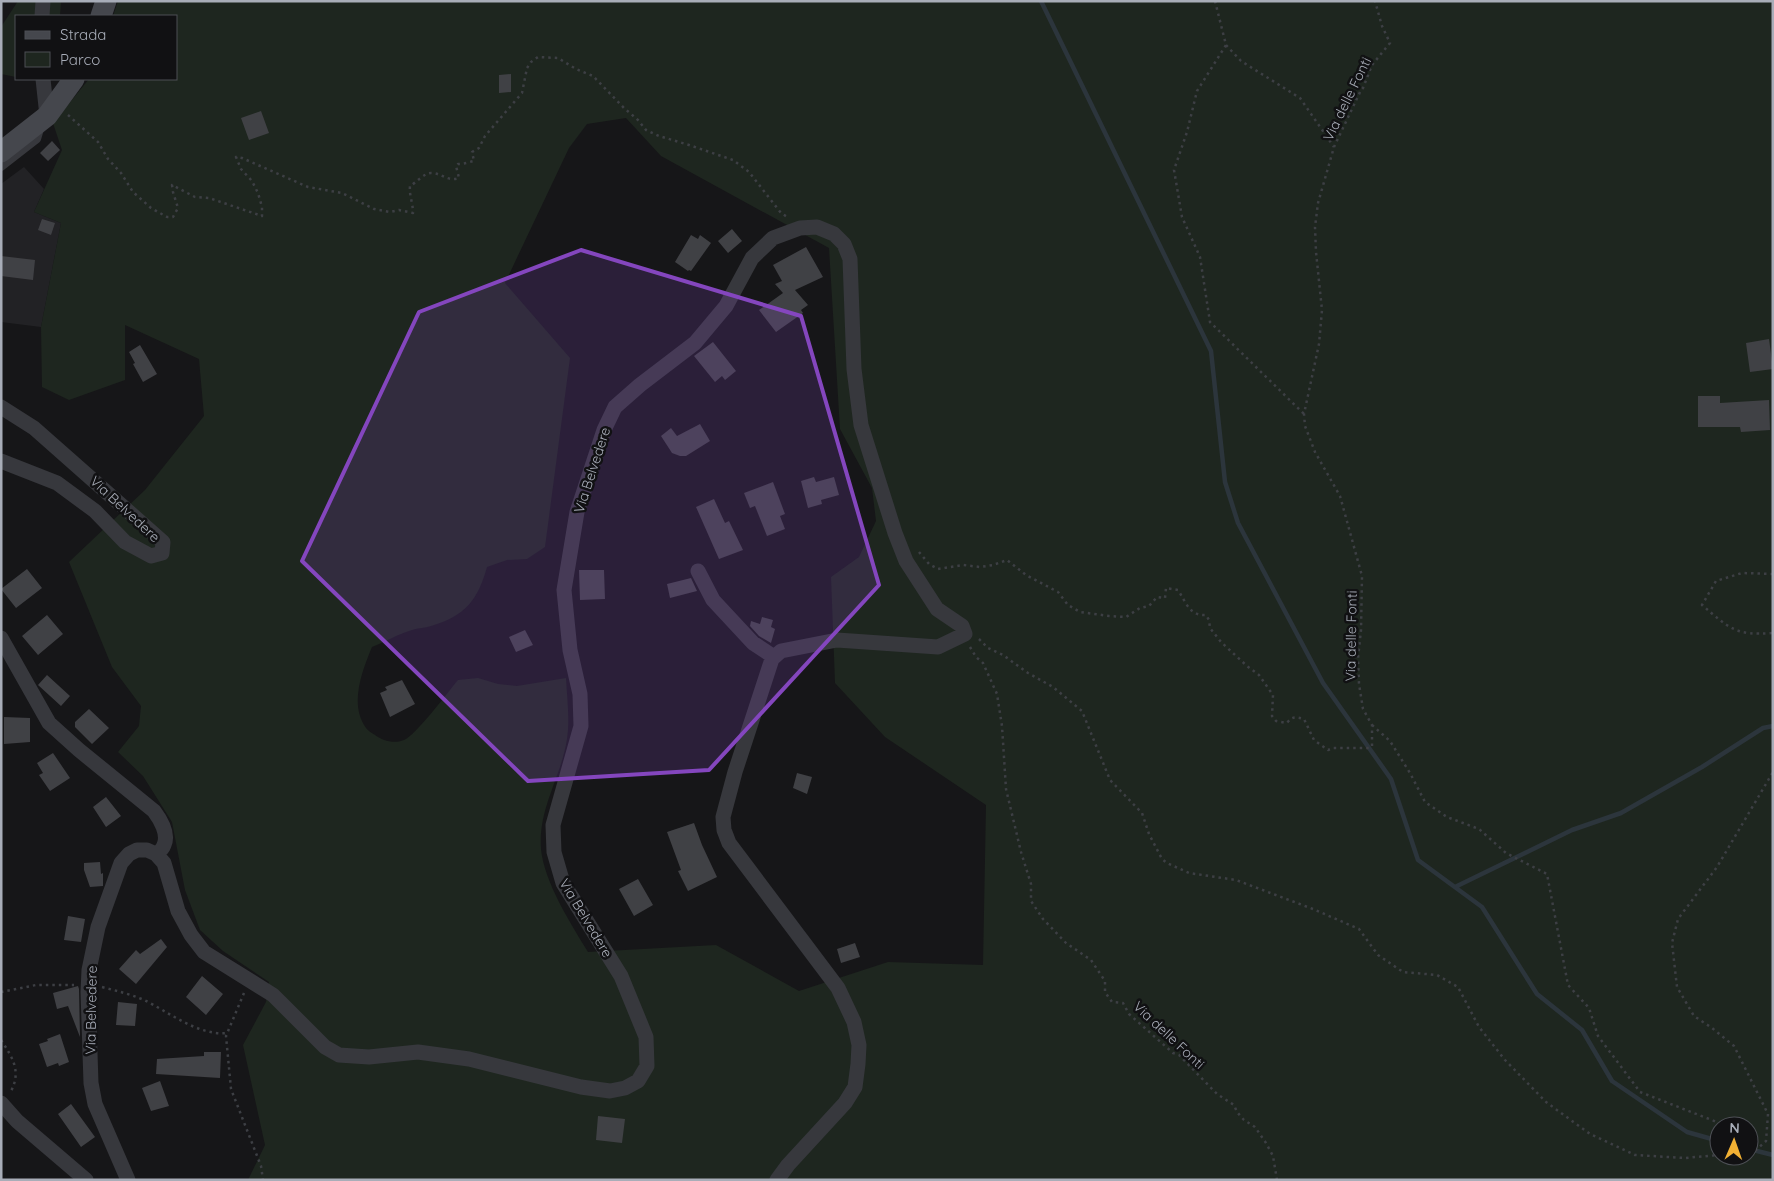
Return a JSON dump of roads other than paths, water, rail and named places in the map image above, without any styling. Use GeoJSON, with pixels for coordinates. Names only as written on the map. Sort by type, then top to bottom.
{"type":"FeatureCollection","features":[{"type":"Feature","properties":{"kind":"street"},"geometry":{"type":"LineString","coordinates":[[42,15],[43,1]]}},
{"type":"Feature","properties":{"kind":"street"},"geometry":{"type":"LineString","coordinates":[[101,15],[106,1]]}},
{"type":"Feature","properties":{"kind":"street"},"geometry":{"type":"LineString","coordinates":[[43,80],[47,114]]}},
{"type":"Feature","properties":{"kind":"street"},"geometry":{"type":"LineString","coordinates":[[1,152],[47,114],[73,80]]}},
{"type":"Feature","properties":{"kind":"street","name":"Via Belvedere"},"geometry":{"type":"LineString","coordinates":[[128,1180],[95,1104],[91,1083],[89,970],[98,927],[121,863],[129,854],[137,850],[147,850],[156,854],[164,863],[178,911],[204,952],[273,995],[325,1047],[340,1055],[368,1057],[418,1052],[426,1053],[468,1059],[581,1087],[610,1091],[625,1088],[638,1081],[647,1066],[646,1037],[621,976],[563,883],[554,852],[553,825],[581,726],[580,694],[570,650],[564,590],[577,512],[604,430],[615,407],[640,385],[695,343],[726,306],[752,258],[773,238],[805,228],[817,227],[834,234],[844,244],[850,259],[854,369],[861,424],[906,560],[937,609],[962,626],[965,634],[938,647],[837,640],[781,651],[774,656]]}},
{"type":"Feature","properties":{"kind":"street","name":"Via Belvedere"},"geometry":{"type":"LineString","coordinates":[[1,407],[34,428],[163,542],[162,553],[151,556],[124,542],[95,511],[57,483],[1,461]]}},
{"type":"Feature","properties":{"kind":"street"},"geometry":{"type":"LineString","coordinates":[[698,571],[713,600],[753,643],[774,656],[765,677],[723,817],[724,830],[729,843],[838,988],[854,1022],[858,1045],[855,1087],[845,1103],[788,1165],[777,1180]]}},
{"type":"Feature","properties":{"kind":"street"},"geometry":{"type":"LineString","coordinates":[[1,638],[49,723],[154,811],[161,821],[165,836],[164,845],[156,854]]}},
{"type":"Feature","properties":{"kind":"street"},"geometry":{"type":"LineString","coordinates":[[2,1103],[18,1121],[86,1180]]}},
{"type":"Feature","properties":{"kind":"lane"},"geometry":{"type":"LineString","coordinates":[[1,167],[37,140],[47,114]]}},
{"type":"Feature","properties":{"kind":"waterway"},"geometry":{"type":"LineString","coordinates":[[1041,1],[1211,351],[1225,482],[1238,523],[1323,683],[1391,779],[1418,860],[1482,907],[1537,994],[1582,1030],[1612,1081],[1687,1132],[1709,1138]]}},
{"type":"Feature","properties":{"kind":"waterway"},"geometry":{"type":"LineString","coordinates":[[1455,887],[1572,830],[1621,813],[1702,767],[1763,728],[1773,726]]}},
{"type":"Feature","properties":{"kind":"waterway"},"geometry":{"type":"LineString","coordinates":[[1759,1152],[1773,1155]]}}]}
